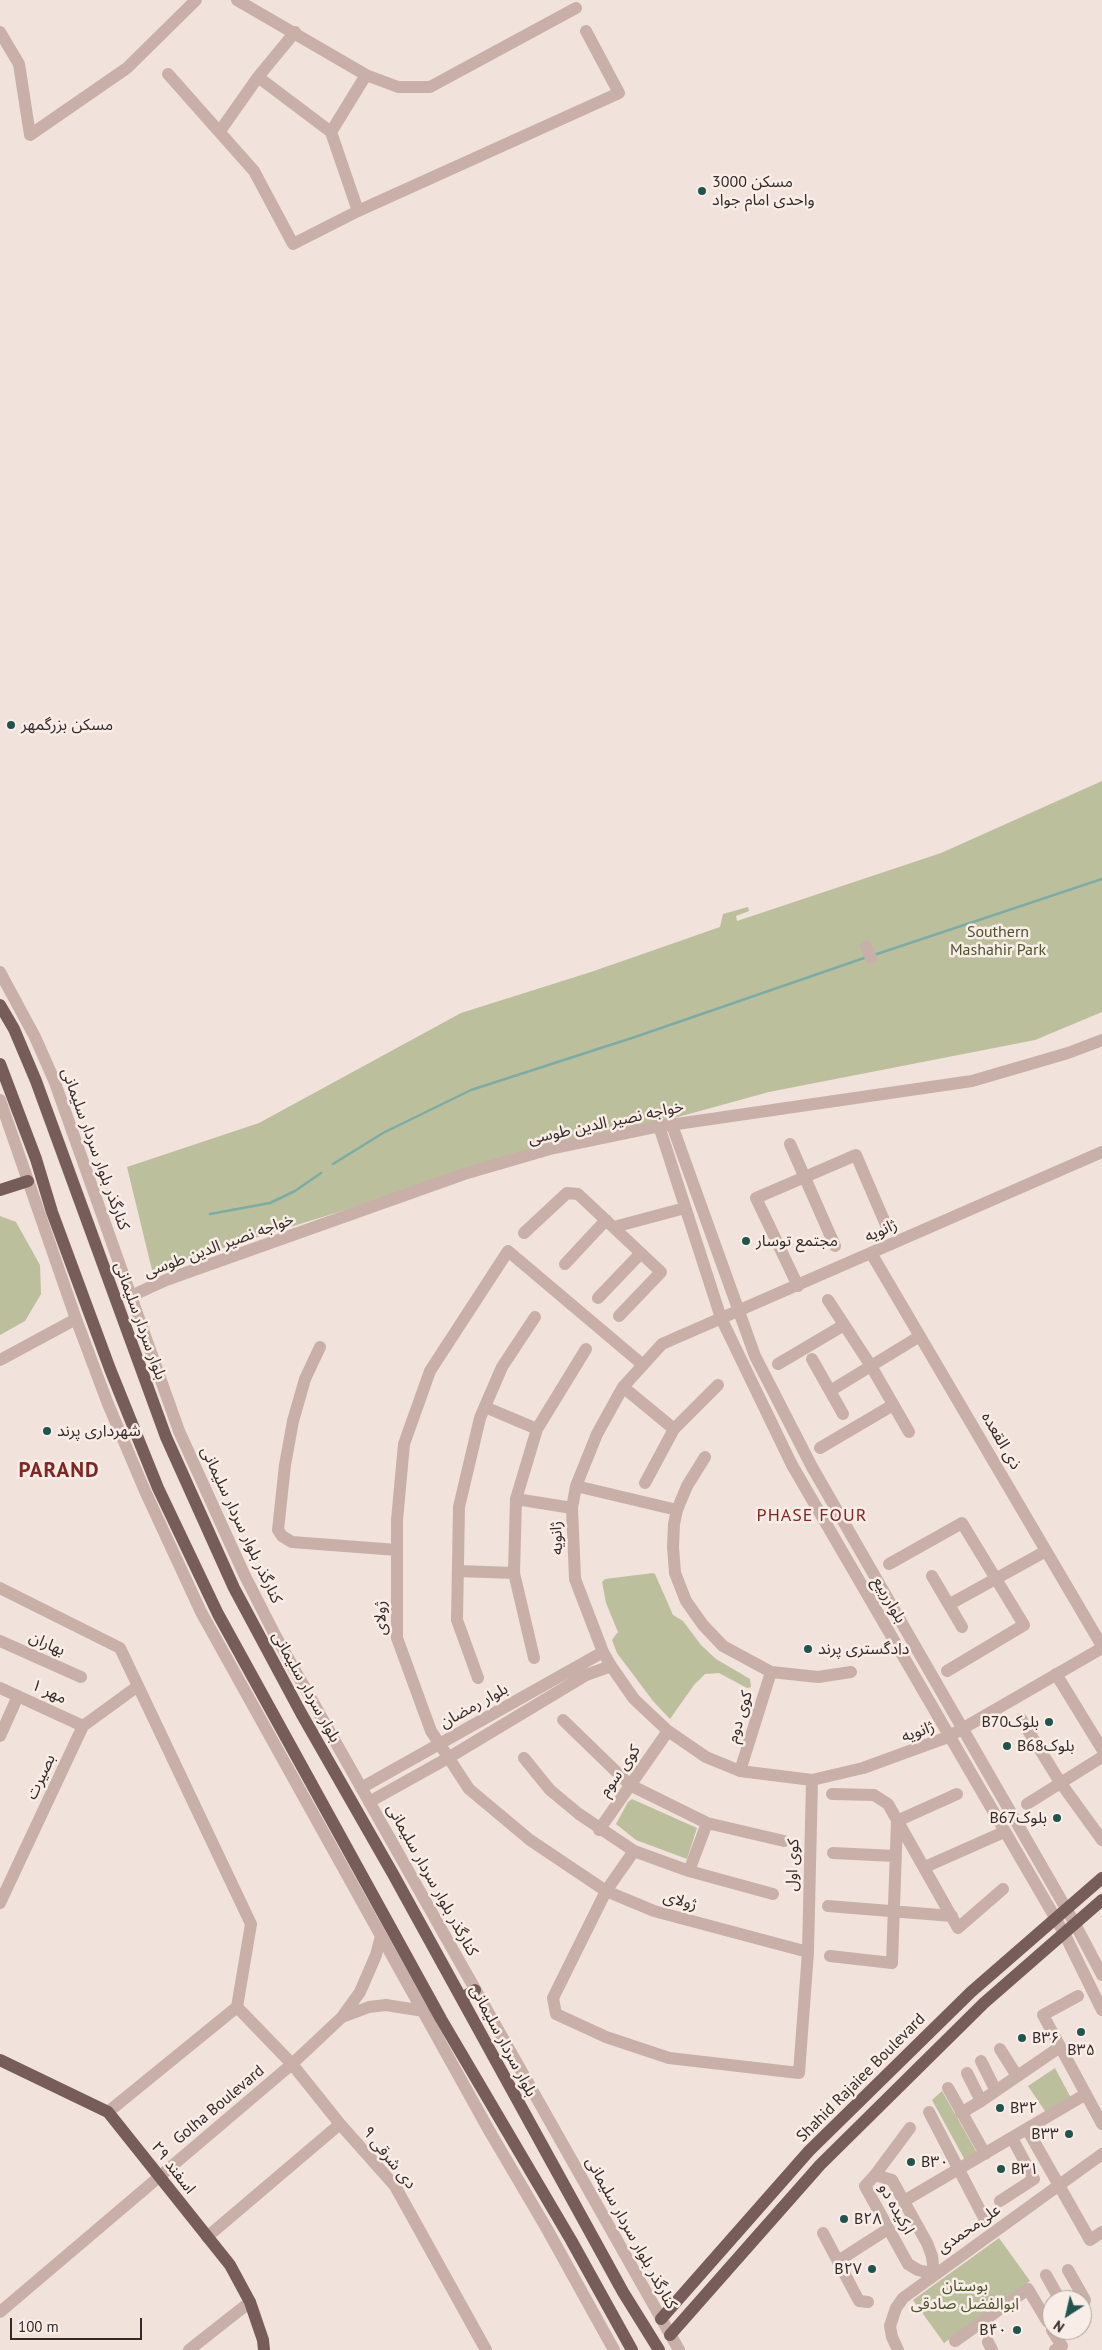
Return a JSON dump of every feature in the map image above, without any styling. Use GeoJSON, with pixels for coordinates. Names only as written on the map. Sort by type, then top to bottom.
{"type":"FeatureCollection","features":[{"type":"Feature","properties":{"kind":"main road","name":"بلوار سردار سلیمانی"},"geometry":{"type":"LineString","coordinates":[[0,1005],[14,1029],[36,1081],[104,1271],[180,1471],[252,1623],[462,1998],[623,2292],[659,2350]]}},
{"type":"Feature","properties":{"kind":"main road"},"geometry":{"type":"LineString","coordinates":[[0,1064],[36,1159],[110,1369],[158,1488],[185,1547],[226,1630],[441,2019],[550,2202],[632,2350]]}},
{"type":"Feature","properties":{"kind":"main road"},"geometry":{"type":"LineString","coordinates":[[0,1190],[28,1182]]}},
{"type":"Feature","properties":{"kind":"main road","name":"Shahid Rajaiee Boulevard"},"geometry":{"type":"LineString","coordinates":[[661,2319],[809,2151],[971,1992],[1102,1878]]}},
{"type":"Feature","properties":{"kind":"main road","name":"Shahid Rajaiee Boulevard"},"geometry":{"type":"LineString","coordinates":[[670,2336],[820,2165],[984,2003],[1102,1900]]}},
{"type":"Feature","properties":{"kind":"main road"},"geometry":{"type":"LineString","coordinates":[[462,1998],[475,1990]]}},
{"type":"Feature","properties":{"kind":"main road","name":"۲۹ اسفند"},"geometry":{"type":"LineString","coordinates":[[1,2064],[108,2112],[230,2265],[250,2302],[264,2340],[264,2350]]}},
{"type":"Feature","properties":{"kind":"main road"},"geometry":{"type":"LineString","coordinates":[[532,2173],[539,2175],[548,2172],[549,2159]]}},
{"type":"Feature","properties":{"kind":"main road"},"geometry":{"type":"LineString","coordinates":[[550,2202],[553,2194],[557,2192],[570,2196]]}},
{"type":"Feature","properties":{"kind":"main road"},"geometry":{"type":"LineString","coordinates":[[714,2258],[715,2266],[726,2272]]}},
{"type":"Feature","properties":{"kind":"main road"},"geometry":{"type":"LineString","coordinates":[[624,2336],[625,2350]]}},
{"type":"Feature","properties":{"kind":"street"},"geometry":{"type":"LineString","coordinates":[[0,32],[19,64],[30,135],[127,68],[196,0]]}},
{"type":"Feature","properties":{"kind":"street"},"geometry":{"type":"LineString","coordinates":[[237,0],[366,75],[398,87],[430,87],[576,8]]}},
{"type":"Feature","properties":{"kind":"street"},"geometry":{"type":"LineString","coordinates":[[168,74],[254,170],[293,244],[358,211],[619,93],[586,31]]}},
{"type":"Feature","properties":{"kind":"street"},"geometry":{"type":"LineString","coordinates":[[220,131],[258,77],[295,32]]}},
{"type":"Feature","properties":{"kind":"street"},"geometry":{"type":"LineString","coordinates":[[331,132],[366,75]]}},
{"type":"Feature","properties":{"kind":"street"},"geometry":{"type":"LineString","coordinates":[[258,77],[331,132],[358,211]]}},
{"type":"Feature","properties":{"kind":"street"},"geometry":{"type":"LineString","coordinates":[[866,946],[872,958]]}},
{"type":"Feature","properties":{"kind":"street","name":"کنارگذر بلوار سردار سلیمانی"},"geometry":{"type":"LineString","coordinates":[[0,972],[36,1037],[54,1080],[179,1432],[211,1504],[275,1635],[678,2350]]}},
{"type":"Feature","properties":{"kind":"street","name":"خواجه نصیر الدین طوسی"},"geometry":{"type":"LineString","coordinates":[[131,1296],[166,1280],[464,1174],[550,1149],[659,1126],[972,1081],[1102,1040]]}},
{"type":"Feature","properties":{"kind":"street"},"geometry":{"type":"LineString","coordinates":[[0,1100],[76,1319],[119,1430],[201,1612],[614,2350]]}},
{"type":"Feature","properties":{"kind":"street","name":"بلوارربیع"},"geometry":{"type":"LineString","coordinates":[[672,1124],[755,1356],[812,1467],[1076,1924],[1102,1975]]}},
{"type":"Feature","properties":{"kind":"street","name":"بلوارربیع"},"geometry":{"type":"LineString","coordinates":[[659,1126],[721,1318],[798,1475],[948,1738],[1064,1934],[1102,2010]]}},
{"type":"Feature","properties":{"kind":"street"},"geometry":{"type":"LineString","coordinates":[[790,1144],[835,1246]]}},
{"type":"Feature","properties":{"kind":"street","name":"ژانویه"},"geometry":{"type":"LineString","coordinates":[[1102,1152],[662,1344],[623,1387],[597,1434],[576,1486],[572,1508],[575,1579],[609,1658],[634,1699],[668,1731],[706,1757],[740,1770],[812,1780],[863,1768],[948,1738],[1102,1647]]}},
{"type":"Feature","properties":{"kind":"street"},"geometry":{"type":"LineString","coordinates":[[798,1286],[756,1198],[856,1155],[886,1225]]}},
{"type":"Feature","properties":{"kind":"street"},"geometry":{"type":"LineString","coordinates":[[524,1232],[567,1193],[578,1194],[661,1272],[619,1316]]}},
{"type":"Feature","properties":{"kind":"street"},"geometry":{"type":"LineString","coordinates":[[565,1264],[610,1224],[685,1208]]}},
{"type":"Feature","properties":{"kind":"street"},"geometry":{"type":"LineString","coordinates":[[48,1240],[72,1264]]}},
{"type":"Feature","properties":{"kind":"street","name":"ژولای"},"geometry":{"type":"LineString","coordinates":[[643,1365],[508,1251],[430,1371],[404,1444],[397,1520],[397,1638],[431,1731],[468,1789],[530,1840],[606,1891],[654,1912],[808,1952]]}},
{"type":"Feature","properties":{"kind":"street"},"geometry":{"type":"LineString","coordinates":[[598,1298],[641,1253]]}},
{"type":"Feature","properties":{"kind":"street","name":"ذی القعده"},"geometry":{"type":"LineString","coordinates":[[871,1253],[1102,1647]]}},
{"type":"Feature","properties":{"kind":"street"},"geometry":{"type":"LineString","coordinates":[[828,1300],[871,1366],[909,1432]]}},
{"type":"Feature","properties":{"kind":"street"},"geometry":{"type":"LineString","coordinates":[[478,1678],[457,1620],[459,1507],[478,1427],[485,1407],[502,1367],[536,1316]]}},
{"type":"Feature","properties":{"kind":"street"},"geometry":{"type":"LineString","coordinates":[[0,1360],[76,1319]]}},
{"type":"Feature","properties":{"kind":"street"},"geometry":{"type":"LineString","coordinates":[[778,1364],[844,1325]]}},
{"type":"Feature","properties":{"kind":"street"},"geometry":{"type":"LineString","coordinates":[[830,1391],[920,1336]]}},
{"type":"Feature","properties":{"kind":"street"},"geometry":{"type":"LineString","coordinates":[[320,1347],[306,1379],[293,1421],[285,1465],[278,1530],[282,1536],[292,1542],[397,1550]]}},
{"type":"Feature","properties":{"kind":"street"},"geometry":{"type":"LineString","coordinates":[[534,1658],[514,1573],[516,1499],[537,1429],[586,1349]]}},
{"type":"Feature","properties":{"kind":"street"},"geometry":{"type":"LineString","coordinates":[[812,1359],[843,1414]]}},
{"type":"Feature","properties":{"kind":"street"},"geometry":{"type":"LineString","coordinates":[[645,1483],[674,1428],[718,1385]]}},
{"type":"Feature","properties":{"kind":"street"},"geometry":{"type":"LineString","coordinates":[[623,1387],[674,1428]]}},
{"type":"Feature","properties":{"kind":"street"},"geometry":{"type":"LineString","coordinates":[[820,1448],[893,1405]]}},
{"type":"Feature","properties":{"kind":"street"},"geometry":{"type":"LineString","coordinates":[[485,1407],[537,1429]]}},
{"type":"Feature","properties":{"kind":"street"},"geometry":{"type":"LineString","coordinates":[[179,1432],[180,1471],[211,1504]]}},
{"type":"Feature","properties":{"kind":"street"},"geometry":{"type":"LineString","coordinates":[[705,1457],[687,1486],[677,1510],[673,1547],[675,1573],[686,1602],[703,1625],[723,1646],[771,1672],[818,1677],[851,1672]]}},
{"type":"Feature","properties":{"kind":"street"},"geometry":{"type":"LineString","coordinates":[[798,1475],[812,1467]]}},
{"type":"Feature","properties":{"kind":"street"},"geometry":{"type":"LineString","coordinates":[[576,1486],[677,1510]]}},
{"type":"Feature","properties":{"kind":"street"},"geometry":{"type":"LineString","coordinates":[[516,1499],[572,1508]]}},
{"type":"Feature","properties":{"kind":"street"},"geometry":{"type":"LineString","coordinates":[[889,1564],[962,1522],[1024,1625],[947,1671]]}},
{"type":"Feature","properties":{"kind":"street"},"geometry":{"type":"LineString","coordinates":[[950,1604],[1046,1551]]}},
{"type":"Feature","properties":{"kind":"street"},"geometry":{"type":"LineString","coordinates":[[458,1571],[514,1573]]}},
{"type":"Feature","properties":{"kind":"street"},"geometry":{"type":"LineString","coordinates":[[932,1576],[962,1627]]}},
{"type":"Feature","properties":{"kind":"street"},"geometry":{"type":"LineString","coordinates":[[0,1588],[120,1648],[251,1924],[237,2007],[108,2112]]}},
{"type":"Feature","properties":{"kind":"street","name":"بهاران"},"geometry":{"type":"LineString","coordinates":[[0,1641],[81,1677]]}},
{"type":"Feature","properties":{"kind":"street","name":"بلوار رمضان"},"geometry":{"type":"LineString","coordinates":[[361,1788],[439,1744],[609,1658]]}},
{"type":"Feature","properties":{"kind":"street","name":"بلوار رمضان"},"geometry":{"type":"LineString","coordinates":[[369,1802],[448,1758],[586,1675],[609,1658]]}},
{"type":"Feature","properties":{"kind":"street","name":"کوی دوم"},"geometry":{"type":"LineString","coordinates":[[740,1770],[771,1672]]}},
{"type":"Feature","properties":{"kind":"street"},"geometry":{"type":"LineString","coordinates":[[1056,1674],[1102,1749]]}},
{"type":"Feature","properties":{"kind":"street","name":"بصیرت"},"geometry":{"type":"LineString","coordinates":[[0,1904],[84,1726],[138,1686]]}},
{"type":"Feature","properties":{"kind":"street","name":"مهر ۱"},"geometry":{"type":"LineString","coordinates":[[0,1688],[84,1726]]}},
{"type":"Feature","properties":{"kind":"street"},"geometry":{"type":"LineString","coordinates":[[0,1736],[18,1696]]}},
{"type":"Feature","properties":{"kind":"street"},"geometry":{"type":"LineString","coordinates":[[1021,1719],[1060,1782],[1102,1840]]}},
{"type":"Feature","properties":{"kind":"street"},"geometry":{"type":"LineString","coordinates":[[563,1720],[630,1785],[707,1823],[784,1841]]}},
{"type":"Feature","properties":{"kind":"street","name":"کوی سوم"},"geometry":{"type":"LineString","coordinates":[[599,1830],[668,1731]]}},
{"type":"Feature","properties":{"kind":"street"},"geometry":{"type":"LineString","coordinates":[[1027,1804],[1102,1757]]}},
{"type":"Feature","properties":{"kind":"street"},"geometry":{"type":"LineString","coordinates":[[524,1758],[550,1790],[599,1830],[634,1851],[689,1871],[773,1894]]}},
{"type":"Feature","properties":{"kind":"street","name":"کوی اول"},"geometry":{"type":"LineString","coordinates":[[606,1891],[553,1998],[556,2014],[606,2037],[669,2058],[799,2073],[808,1952],[812,1780]]}},
{"type":"Feature","properties":{"kind":"street"},"geometry":{"type":"LineString","coordinates":[[832,1794],[874,1796],[888,1804],[958,1928],[1003,1889]]}},
{"type":"Feature","properties":{"kind":"street"},"geometry":{"type":"LineString","coordinates":[[897,1822],[957,1794]]}},
{"type":"Feature","properties":{"kind":"street"},"geometry":{"type":"LineString","coordinates":[[830,1956],[892,1963],[892,1910],[897,1822]]}},
{"type":"Feature","properties":{"kind":"street"},"geometry":{"type":"LineString","coordinates":[[689,1871],[707,1823]]}},
{"type":"Feature","properties":{"kind":"street"},"geometry":{"type":"LineString","coordinates":[[320,1825],[343,1840],[342,1865]]}},
{"type":"Feature","properties":{"kind":"street"},"geometry":{"type":"LineString","coordinates":[[925,1868],[1004,1832]]}},
{"type":"Feature","properties":{"kind":"street"},"geometry":{"type":"LineString","coordinates":[[606,1891],[634,1851]]}},
{"type":"Feature","properties":{"kind":"street"},"geometry":{"type":"LineString","coordinates":[[833,1853],[895,1856]]}},
{"type":"Feature","properties":{"kind":"street"},"geometry":{"type":"LineString","coordinates":[[1040,1896],[1049,1896],[1054,1888]]}},
{"type":"Feature","properties":{"kind":"street"},"geometry":{"type":"LineString","coordinates":[[828,1906],[952,1916]]}},
{"type":"Feature","properties":{"kind":"street","name":"Golha Boulevard"},"geometry":{"type":"LineString","coordinates":[[0,2312],[292,2064],[342,2017],[352,2007],[364,1984],[381,1936]]}},
{"type":"Feature","properties":{"kind":"street"},"geometry":{"type":"LineString","coordinates":[[1076,1958],[1080,1950],[1089,1950]]}},
{"type":"Feature","properties":{"kind":"street"},"geometry":{"type":"LineString","coordinates":[[1078,1996],[1043,2015],[1102,2124]]}},
{"type":"Feature","properties":{"kind":"street","name":"Golha Boulevard"},"geometry":{"type":"LineString","coordinates":[[342,2017],[368,2007],[386,2005],[424,2011]]}},
{"type":"Feature","properties":{"kind":"street","name":"۹ دی شرقی"},"geometry":{"type":"LineString","coordinates":[[237,2007],[292,2064],[340,2124],[395,2186],[486,2350]]}},
{"type":"Feature","properties":{"kind":"street"},"geometry":{"type":"LineString","coordinates":[[960,2113],[981,2101],[1060,2047]]}},
{"type":"Feature","properties":{"kind":"street"},"geometry":{"type":"LineString","coordinates":[[1000,2049],[1017,2076]]}},
{"type":"Feature","properties":{"kind":"street"},"geometry":{"type":"LineString","coordinates":[[980,2061],[996,2091]]}},
{"type":"Feature","properties":{"kind":"street"},"geometry":{"type":"LineString","coordinates":[[967,2073],[981,2101]]}},
{"type":"Feature","properties":{"kind":"street"},"geometry":{"type":"LineString","coordinates":[[948,2088],[960,2113],[985,2154]]}},
{"type":"Feature","properties":{"kind":"street"},"geometry":{"type":"LineString","coordinates":[[904,2201],[1086,2094]]}},
{"type":"Feature","properties":{"kind":"street"},"geometry":{"type":"LineString","coordinates":[[929,2112],[957,2170],[984,2218]]}},
{"type":"Feature","properties":{"kind":"street"},"geometry":{"type":"LineString","coordinates":[[207,2237],[340,2124]]}},
{"type":"Feature","properties":{"kind":"street"},"geometry":{"type":"LineString","coordinates":[[875,2175],[910,2128]]}},
{"type":"Feature","properties":{"kind":"street"},"geometry":{"type":"LineString","coordinates":[[1027,2129],[1090,2240],[1102,2232]]}},
{"type":"Feature","properties":{"kind":"street"},"geometry":{"type":"LineString","coordinates":[[1000,2201],[1034,2179],[1012,2138]]}},
{"type":"Feature","properties":{"kind":"street","name":"علی‌محمدی"},"geometry":{"type":"LineString","coordinates":[[898,2350],[892,2337],[890,2326],[896,2308],[903,2298],[1102,2154]]}},
{"type":"Feature","properties":{"kind":"street","name":"ارکیده دو"},"geometry":{"type":"LineString","coordinates":[[875,2175],[892,2180],[927,2243],[932,2256],[934,2274],[918,2270],[908,2264],[865,2186],[875,2175]]}},
{"type":"Feature","properties":{"kind":"street"},"geometry":{"type":"LineString","coordinates":[[838,2261],[888,2228]]}},
{"type":"Feature","properties":{"kind":"street"},"geometry":{"type":"LineString","coordinates":[[823,2233],[859,2301],[868,2302]]}},
{"type":"Feature","properties":{"kind":"street"},"geometry":{"type":"LineString","coordinates":[[1068,2270],[1079,2290]]}},
{"type":"Feature","properties":{"kind":"street"},"geometry":{"type":"LineString","coordinates":[[1046,2274],[1055,2290]]}},
{"type":"Feature","properties":{"kind":"street"},"geometry":{"type":"LineString","coordinates":[[955,2341],[1028,2289],[1042,2311]]}},
{"type":"Feature","properties":{"kind":"street"},"geometry":{"type":"LineString","coordinates":[[189,2350],[250,2302]]}},
{"type":"Feature","properties":{"kind":"street"},"geometry":{"type":"LineString","coordinates":[[1055,2350],[1062,2346],[1059,2340]]}},
{"type":"Feature","properties":{"kind":"green space","name":"Southern Mashahir Park"},"geometry":{"type":"Polygon","coordinates":[[[1102,781],[1102,1012],[1035,1040],[769,1092],[390,1196],[152,1270],[127,1167],[259,1123],[461,1013],[591,972],[720,927],[723,914],[748,907],[749,911],[736,916],[737,921],[941,853],[1102,781]]]}},
{"type":"Feature","properties":{"kind":"green space"},"geometry":{"type":"Polygon","coordinates":[[[0,1216],[16,1222],[40,1265],[41,1294],[25,1321],[0,1335],[0,1216]]]}},
{"type":"Feature","properties":{"kind":"green space"},"geometry":{"type":"Polygon","coordinates":[[[653,1573],[673,1615],[683,1621],[701,1645],[716,1659],[750,1679],[751,1687],[747,1688],[719,1673],[705,1674],[694,1685],[670,1719],[653,1701],[617,1653],[612,1640],[618,1632],[606,1603],[602,1582],[605,1579],[653,1573]]]}},
{"type":"Feature","properties":{"kind":"green space"},"geometry":{"type":"Polygon","coordinates":[[[632,1799],[697,1828],[687,1859],[636,1840],[616,1824],[628,1802],[632,1799]]]}},
{"type":"Feature","properties":{"kind":"green space"},"geometry":{"type":"Polygon","coordinates":[[[1055,2068],[1071,2098],[1047,2114],[1028,2086],[1055,2068]]]}},
{"type":"Feature","properties":{"kind":"green space"},"geometry":{"type":"Polygon","coordinates":[[[942,2091],[977,2153],[966,2162],[932,2100],[942,2091]]]}},
{"type":"Feature","properties":{"kind":"green space","name":"بوستان ابوالفضل صادقی"},"geometry":{"type":"Polygon","coordinates":[[[999,2238],[1030,2281],[944,2343],[913,2300],[999,2238]]]}},
{"type":"Feature","properties":{"kind":"waterway"},"geometry":{"type":"LineString","coordinates":[[874,955],[1102,879]]}},
{"type":"Feature","properties":{"kind":"waterway"},"geometry":{"type":"LineString","coordinates":[[333,1164],[383,1133],[471,1090],[635,1037],[867,957]]}},
{"type":"Feature","properties":{"kind":"waterway"},"geometry":{"type":"LineString","coordinates":[[210,1214],[270,1203],[295,1191],[321,1173]]}},
{"type":"Feature","properties":{"kind":"place","name":"مسکن 3000 واحدی امام جواد"},"geometry":{"type":"Point","coordinates":[702,191]}},
{"type":"Feature","properties":{"kind":"place","name":"مسکن بزرگمهر"},"geometry":{"type":"Point","coordinates":[11,725]}},
{"type":"Feature","properties":{"kind":"place","name":"مجتمع توسار"},"geometry":{"type":"Point","coordinates":[746,1241]}},
{"type":"Feature","properties":{"kind":"place","name":"شهرداری پرند"},"geometry":{"type":"Point","coordinates":[47,1431]}},
{"type":"Feature","properties":{"kind":"place","name":"دادگستری پرند"},"geometry":{"type":"Point","coordinates":[808,1649]}},
{"type":"Feature","properties":{"kind":"place","name":"B70بلوک"},"geometry":{"type":"Point","coordinates":[1049,1722]}},
{"type":"Feature","properties":{"kind":"place","name":"B68بلوک"},"geometry":{"type":"Point","coordinates":[1007,1746]}},
{"type":"Feature","properties":{"kind":"place","name":"B67بلوک"},"geometry":{"type":"Point","coordinates":[1057,1818]}},
{"type":"Feature","properties":{"kind":"place","name":"B۳۵"},"geometry":{"type":"Point","coordinates":[1081,2032]}},
{"type":"Feature","properties":{"kind":"place","name":"B۳۶"},"geometry":{"type":"Point","coordinates":[1022,2038]}},
{"type":"Feature","properties":{"kind":"place","name":"B۳۲"},"geometry":{"type":"Point","coordinates":[1000,2108]}},
{"type":"Feature","properties":{"kind":"place","name":"B۳۳"},"geometry":{"type":"Point","coordinates":[1069,2134]}},
{"type":"Feature","properties":{"kind":"place","name":"B۳۰"},"geometry":{"type":"Point","coordinates":[911,2162]}},
{"type":"Feature","properties":{"kind":"place","name":"B۳۱"},"geometry":{"type":"Point","coordinates":[1001,2169]}},
{"type":"Feature","properties":{"kind":"place","name":"B۲۸"},"geometry":{"type":"Point","coordinates":[844,2219]}},
{"type":"Feature","properties":{"kind":"place","name":"B۲۷"},"geometry":{"type":"Point","coordinates":[872,2269]}},
{"type":"Feature","properties":{"kind":"place","name":"B۴۰"},"geometry":{"type":"Point","coordinates":[1017,2330]}},
{"type":"Feature","properties":{"kind":"district","name":"PARAND"},"geometry":{"type":"Point","coordinates":[59,1471]}},
{"type":"Feature","properties":{"kind":"district","name":"PHASE FOUR"},"geometry":{"type":"Point","coordinates":[812,1516]}}]}
